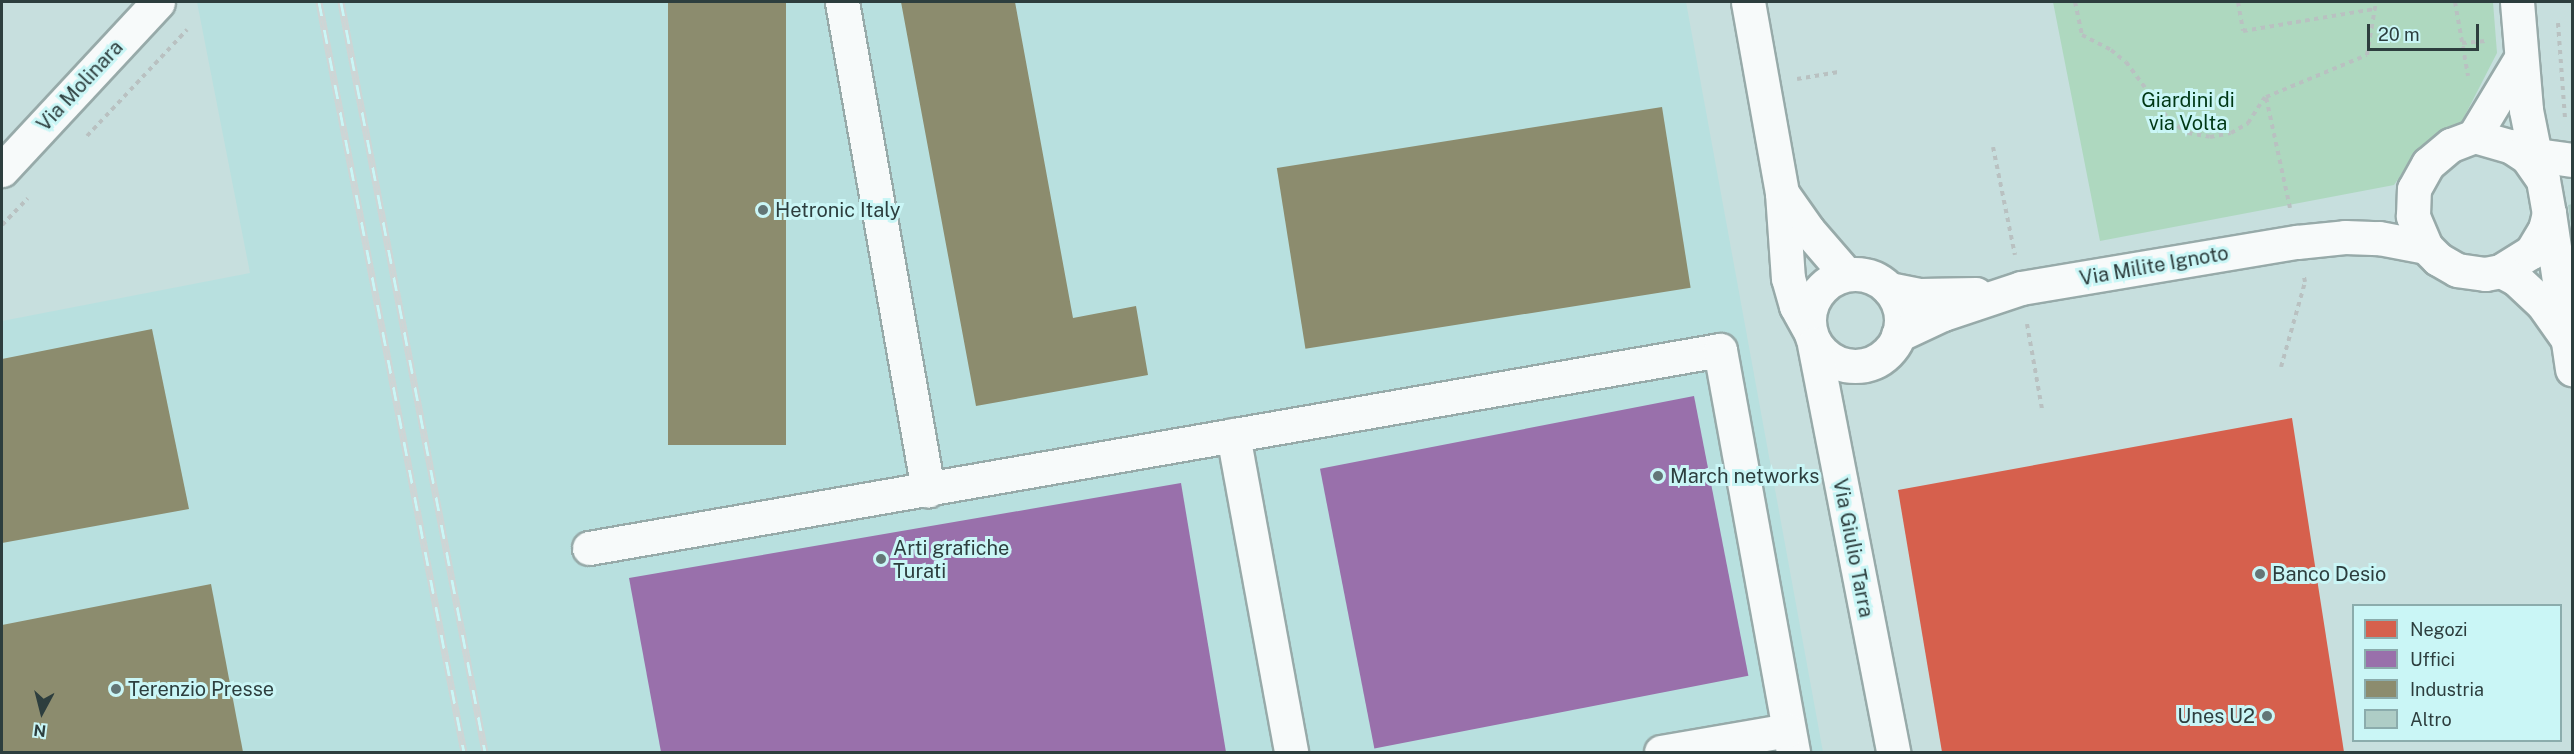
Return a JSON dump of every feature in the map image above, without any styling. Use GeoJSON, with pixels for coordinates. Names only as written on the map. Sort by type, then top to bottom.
{"type":"FeatureCollection","features":[{"type":"Feature","properties":{"kind":"street","name":"Via Molinara"},"geometry":{"type":"LineString","coordinates":[[2,170],[158,2]]}},
{"type":"Feature","properties":{"kind":"street"},"geometry":{"type":"LineString","coordinates":[[842,2],[928,490]]}},
{"type":"Feature","properties":{"kind":"street"},"geometry":{"type":"LineString","coordinates":[[1748,2],[1782,193],[1788,278],[1796,306],[1812,336],[1832,360],[1854,367],[1882,358],[1898,335],[1900,311],[1889,289],[1878,279],[1862,274],[1846,274],[1832,279],[1821,288],[1808,314],[1812,336]]}},
{"type":"Feature","properties":{"kind":"street"},"geometry":{"type":"LineString","coordinates":[[2517,2],[2526,110],[2571,355]]}},
{"type":"Feature","properties":{"kind":"street"},"geometry":{"type":"LineString","coordinates":[[2474,136],[2521,58]]}},
{"type":"Feature","properties":{"kind":"street"},"geometry":{"type":"LineString","coordinates":[[2538,179],[2545,229],[2531,252],[2501,271],[2485,274],[2457,270],[2438,259],[2426,247],[2413,216],[2414,189],[2428,164],[2451,145],[2474,136],[2510,146],[2538,179],[2559,188],[2572,181]]}},
{"type":"Feature","properties":{"kind":"street"},"geometry":{"type":"LineString","coordinates":[[2538,179],[2572,160]]}},
{"type":"Feature","properties":{"kind":"street"},"geometry":{"type":"LineString","coordinates":[[1782,193],[1816,240],[1846,274]]}},
{"type":"Feature","properties":{"kind":"street","name":"Via Milite Ignoto"},"geometry":{"type":"LineString","coordinates":[[1889,289],[1929,295],[2011,291],[2297,242],[2364,226],[2414,206]]}},
{"type":"Feature","properties":{"kind":"street","name":"Via Milite Ignoto"},"geometry":{"type":"LineString","coordinates":[[2297,242],[2345,237],[2379,238],[2426,247]]}},
{"type":"Feature","properties":{"kind":"street"},"geometry":{"type":"LineString","coordinates":[[2501,271],[2516,279],[2542,303],[2571,355]]}},
{"type":"Feature","properties":{"kind":"street","name":"Via Milite Ignoto"},"geometry":{"type":"LineString","coordinates":[[1898,335],[1943,314],[2011,291]]}},
{"type":"Feature","properties":{"kind":"street","name":"Via Giulio Tarra"},"geometry":{"type":"LineString","coordinates":[[1812,336],[1893,753]]}},
{"type":"Feature","properties":{"kind":"street"},"geometry":{"type":"LineString","coordinates":[[589,548],[1720,350],[1791,741],[1660,753]]}},
{"type":"Feature","properties":{"kind":"street"},"geometry":{"type":"LineString","coordinates":[[1233,435],[1291,753]]}},
{"type":"Feature","properties":{"kind":"path"},"geometry":{"type":"LineString","coordinates":[[2075,2],[2082,35],[2111,50],[2127,62],[2170,121],[2188,133],[2210,137],[2231,133],[2248,123],[2266,97],[2367,55],[2376,2]]}},
{"type":"Feature","properties":{"kind":"path"},"geometry":{"type":"LineString","coordinates":[[2238,2],[2243,31],[2375,9]]}},
{"type":"Feature","properties":{"kind":"path"},"geometry":{"type":"LineString","coordinates":[[82,140],[187,30]]}},
{"type":"Feature","properties":{"kind":"path"},"geometry":{"type":"LineString","coordinates":[[1797,79],[1838,72]]}},
{"type":"Feature","properties":{"kind":"path"},"geometry":{"type":"LineString","coordinates":[[2266,97],[2306,282],[2281,367]]}},
{"type":"Feature","properties":{"kind":"path"},"geometry":{"type":"LineString","coordinates":[[2,225],[34,191]]}},
{"type":"Feature","properties":{"kind":"shaded area"},"geometry":{"type":"Polygon","coordinates":[[[197,2],[1686,2],[1823,752],[2,752],[2,321],[250,273],[197,2]]]}},
{"type":"Feature","properties":{"kind":"green space","name":"Giardini di via Volta"},"geometry":{"type":"Polygon","coordinates":[[[2053,2],[2493,2],[2497,53],[2459,127],[2420,148],[2394,185],[2100,241],[2053,2]]]}},
{"type":"Feature","properties":{"kind":"building: Negozi"},"geometry":{"type":"Polygon","coordinates":[[[2292,418],[2344,752],[1942,752],[1898,490],[2292,418]]]}},
{"type":"Feature","properties":{"kind":"building: Uffici"},"geometry":{"type":"Polygon","coordinates":[[[1694,396],[1748,676],[1374,748],[1320,469],[1694,396]]]}},
{"type":"Feature","properties":{"kind":"building: Uffici"},"geometry":{"type":"Polygon","coordinates":[[[1181,483],[1226,752],[661,752],[629,578],[1181,483]]]}},
{"type":"Feature","properties":{"kind":"building: Industria","name":"Hetronic Italy"},"geometry":{"type":"Polygon","coordinates":[[[668,2],[786,2],[786,445],[668,445],[668,2]]]}},
{"type":"Feature","properties":{"kind":"building: Industria"},"geometry":{"type":"Polygon","coordinates":[[[901,2],[1015,2],[1073,318],[1136,306],[1148,375],[976,406],[901,2]]]}},
{"type":"Feature","properties":{"kind":"building: Industria"},"geometry":{"type":"Polygon","coordinates":[[[1662,107],[1691,288],[1305,349],[1277,168],[1662,107]]]}},
{"type":"Feature","properties":{"kind":"building: Industria"},"geometry":{"type":"Polygon","coordinates":[[[152,329],[189,509],[2,543],[2,359],[152,329]]]}},
{"type":"Feature","properties":{"kind":"building: Industria","name":"Terenzio Presse"},"geometry":{"type":"Polygon","coordinates":[[[211,584],[243,752],[2,752],[2,625],[211,584]]]}},
{"type":"Feature","properties":{"kind":"building: Altro"},"geometry":{"type":"Polygon","coordinates":[[[2572,204],[2572,224],[2571,224],[2568,205],[2572,204]]]}},
{"type":"Feature","properties":{"kind":"railway"},"geometry":{"type":"LineString","coordinates":[[319,2],[464,752]]}},
{"type":"Feature","properties":{"kind":"railway"},"geometry":{"type":"LineString","coordinates":[[341,2],[485,752]]}},
{"type":"Feature","properties":{"kind":"place","name":"Hetronic Italy"},"geometry":{"type":"Point","coordinates":[763,210]}},
{"type":"Feature","properties":{"kind":"place","name":"March networks"},"geometry":{"type":"Point","coordinates":[1658,476]}},
{"type":"Feature","properties":{"kind":"place","name":"Arti grafiche Turati"},"geometry":{"type":"Point","coordinates":[881,559]}},
{"type":"Feature","properties":{"kind":"place","name":"Banco Desio"},"geometry":{"type":"Point","coordinates":[2260,574]}},
{"type":"Feature","properties":{"kind":"place","name":"Terenzio Presse"},"geometry":{"type":"Point","coordinates":[116,689]}},
{"type":"Feature","properties":{"kind":"place","name":"Unes U2"},"geometry":{"type":"Point","coordinates":[2267,716]}}]}
